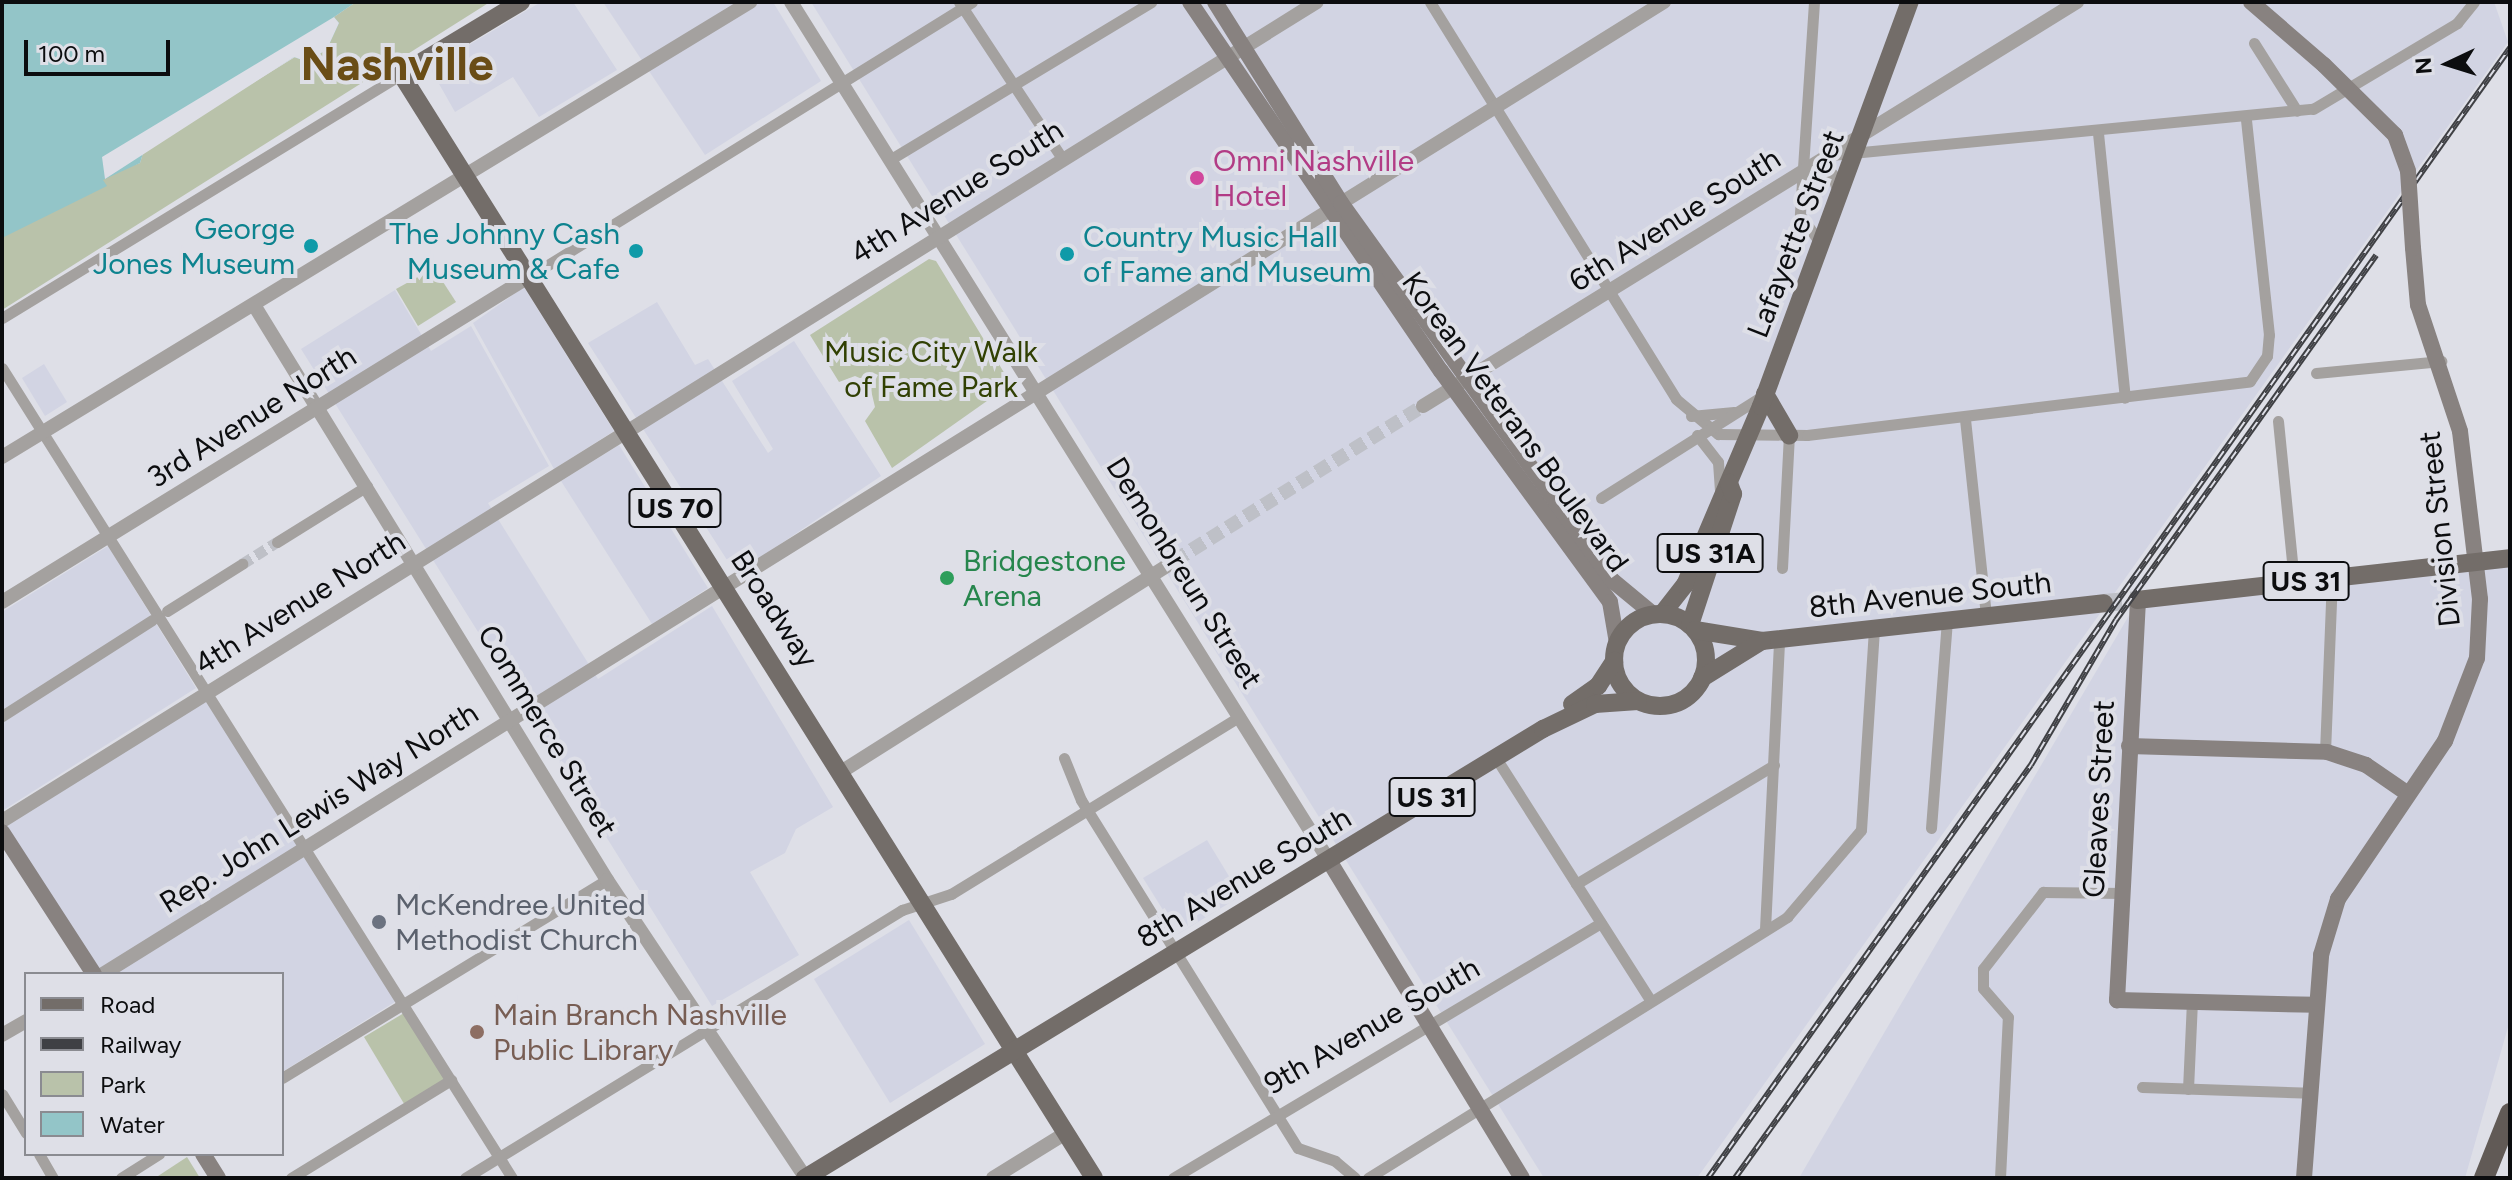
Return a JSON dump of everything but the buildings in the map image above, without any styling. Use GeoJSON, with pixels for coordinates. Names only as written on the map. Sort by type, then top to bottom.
{"type":"FeatureCollection","features":[{"type":"Feature","properties":{"kind":"highway"},"geometry":{"type":"LineString","coordinates":[[2484,1178],[2510,1113]]}},
{"type":"Feature","properties":{"kind":"main road"},"geometry":{"type":"LineString","coordinates":[[401,74],[521,2]]}},
{"type":"Feature","properties":{"kind":"main road","name":"Korean Veterans Boulevard"},"geometry":{"type":"LineString","coordinates":[[1190,2],[1224,57],[1335,207],[1471,377],[1613,581],[1658,614]]}},
{"type":"Feature","properties":{"kind":"main road","name":"Korean Veterans Boulevard"},"geometry":{"type":"LineString","coordinates":[[1215,2],[1335,207],[1453,388],[1610,602],[1615,652]]}},
{"type":"Feature","properties":{"kind":"main road","name":"Lafayette Street"},"geometry":{"type":"LineString","coordinates":[[1658,614],[1685,585],[1724,486],[1749,435],[1856,158],[1910,2]]}},
{"type":"Feature","properties":{"kind":"main road","name":"Division Street"},"geometry":{"type":"LineString","coordinates":[[2251,2],[2324,65],[2395,135],[2408,171],[2418,305],[2441,361],[2460,431],[2476,561],[2480,628],[2466,699],[2338,899],[2315,1005],[2304,1178]]}},
{"type":"Feature","properties":{"kind":"main road","name":"Broadway"},"geometry":{"type":"LineString","coordinates":[[401,74],[844,770],[923,904],[1094,1178]]}},
{"type":"Feature","properties":{"kind":"main road"},"geometry":{"type":"LineString","coordinates":[[1765,394],[1789,435]]}},
{"type":"Feature","properties":{"kind":"main road","name":"Lafayette Street"},"geometry":{"type":"LineString","coordinates":[[1693,628],[1733,494],[1724,486]]}},
{"type":"Feature","properties":{"kind":"main road","name":"US 31"},"geometry":{"type":"LineString","coordinates":[[2137,600],[2510,558]]}},
{"type":"Feature","properties":{"kind":"main road","name":"Gleaves Street"},"geometry":{"type":"LineString","coordinates":[[2137,600],[2117,1000],[2192,1002]]}},
{"type":"Feature","properties":{"kind":"main road","name":"8th Avenue South"},"geometry":{"type":"LineString","coordinates":[[1693,628],[1771,641],[2104,603]]}},
{"type":"Feature","properties":{"kind":"main road","name":"US 31"},"geometry":{"type":"LineString","coordinates":[[1615,652],[1633,622],[1658,614],[1693,628]]}},
{"type":"Feature","properties":{"kind":"main road"},"geometry":{"type":"LineString","coordinates":[[1693,628],[1705,654],[1702,678]]}},
{"type":"Feature","properties":{"kind":"main road","name":"8th Avenue South"},"geometry":{"type":"LineString","coordinates":[[1702,678],[1771,641]]}},
{"type":"Feature","properties":{"kind":"main road"},"geometry":{"type":"LineString","coordinates":[[1615,652],[1620,684],[1638,701]]}},
{"type":"Feature","properties":{"kind":"main road","name":"8th Avenue South"},"geometry":{"type":"LineString","coordinates":[[1543,729],[1598,686],[1615,652]]}},
{"type":"Feature","properties":{"kind":"main road","name":"US 31"},"geometry":{"type":"LineString","coordinates":[[1638,701],[1669,705],[1702,678]]}},
{"type":"Feature","properties":{"kind":"main road","name":"8th Avenue South"},"geometry":{"type":"LineString","coordinates":[[1014,1049],[1543,729],[1595,704],[1638,701]]}},
{"type":"Feature","properties":{"kind":"main road"},"geometry":{"type":"LineString","coordinates":[[2129,746],[2325,752],[2366,765],[2408,794]]}},
{"type":"Feature","properties":{"kind":"main road"},"geometry":{"type":"LineString","coordinates":[[2,832],[93,972]]}},
{"type":"Feature","properties":{"kind":"main road","name":"Demonbreun Street"},"geometry":{"type":"LineString","coordinates":[[1328,859],[1519,1174]]}},
{"type":"Feature","properties":{"kind":"main road"},"geometry":{"type":"LineString","coordinates":[[2192,1002],[2315,1005]]}},
{"type":"Feature","properties":{"kind":"main road","name":"US 31"},"geometry":{"type":"LineString","coordinates":[[806,1178],[1014,1049]]}},
{"type":"Feature","properties":{"kind":"main road"},"geometry":{"type":"LineString","coordinates":[[204,1156],[218,1178]]}},
{"type":"Feature","properties":{"kind":"street"},"geometry":{"type":"LineString","coordinates":[[2,457],[750,2]]}},
{"type":"Feature","properties":{"kind":"street","name":"Demonbreun Street"},"geometry":{"type":"LineString","coordinates":[[791,2],[1038,391],[1328,859]]}},
{"type":"Feature","properties":{"kind":"street"},"geometry":{"type":"LineString","coordinates":[[891,159],[1151,2]]}},
{"type":"Feature","properties":{"kind":"street","name":"4th Avenue South"},"geometry":{"type":"LineString","coordinates":[[626,429],[1317,2]]}},
{"type":"Feature","properties":{"kind":"street"},"geometry":{"type":"LineString","coordinates":[[1430,2],[1608,292],[1691,416],[1708,431],[1789,435],[1965,419],[2237,385],[2261,368],[2269,335],[2246,118]]}},
{"type":"Feature","properties":{"kind":"street","name":"Rep. John Lewis Way North"},"geometry":{"type":"LineString","coordinates":[[106,972],[1664,2]]}},
{"type":"Feature","properties":{"kind":"street"},"geometry":{"type":"LineString","coordinates":[[1814,2],[1802,223],[1823,246]]}},
{"type":"Feature","properties":{"kind":"street","name":"6th Avenue South"},"geometry":{"type":"LineString","coordinates":[[1423,406],[2077,2]]}},
{"type":"Feature","properties":{"kind":"street"},"geometry":{"type":"LineString","coordinates":[[1831,155],[1856,158],[2313,109],[2457,23],[2474,2]]}},
{"type":"Feature","properties":{"kind":"street"},"geometry":{"type":"LineString","coordinates":[[530,276],[965,4],[1062,158]]}},
{"type":"Feature","properties":{"kind":"street"},"geometry":{"type":"LineString","coordinates":[[2254,43],[2297,111]]}},
{"type":"Feature","properties":{"kind":"street"},"geometry":{"type":"LineString","coordinates":[[2,318],[401,74]]}},
{"type":"Feature","properties":{"kind":"street"},"geometry":{"type":"LineString","coordinates":[[2098,133],[2125,398]]}},
{"type":"Feature","properties":{"kind":"street"},"geometry":{"type":"LineString","coordinates":[[1807,170],[1832,174],[1840,200]]}},
{"type":"Feature","properties":{"kind":"street","name":"3rd Avenue North"},"geometry":{"type":"LineString","coordinates":[[2,602],[530,276]]}},
{"type":"Feature","properties":{"kind":"street","name":"Commerce Street"},"geometry":{"type":"LineString","coordinates":[[254,305],[607,880],[806,1178]]}},
{"type":"Feature","properties":{"kind":"street"},"geometry":{"type":"LineString","coordinates":[[2316,373],[2441,361]]}},
{"type":"Feature","properties":{"kind":"street"},"geometry":{"type":"LineString","coordinates":[[2,368],[41,434],[307,846],[512,1178]]}},
{"type":"Feature","properties":{"kind":"street"},"geometry":{"type":"LineString","coordinates":[[1601,498],[1698,440],[1765,394]]}},
{"type":"Feature","properties":{"kind":"street"},"geometry":{"type":"LineString","coordinates":[[1691,416],[1736,412]]}},
{"type":"Feature","properties":{"kind":"street"},"geometry":{"type":"LineString","coordinates":[[1691,416],[1698,440],[1718,462],[1724,486]]}},
{"type":"Feature","properties":{"kind":"street"},"geometry":{"type":"LineString","coordinates":[[1965,419],[1986,616]]}},
{"type":"Feature","properties":{"kind":"street"},"geometry":{"type":"LineString","coordinates":[[2278,421],[2294,582]]}},
{"type":"Feature","properties":{"kind":"street","name":"4th Avenue North"},"geometry":{"type":"LineString","coordinates":[[2,821],[626,429]]}},
{"type":"Feature","properties":{"kind":"street"},"geometry":{"type":"LineString","coordinates":[[1782,568],[1789,435]]}},
{"type":"Feature","properties":{"kind":"street"},"geometry":{"type":"LineString","coordinates":[[277,542],[367,486]]}},
{"type":"Feature","properties":{"kind":"street"},"geometry":{"type":"LineString","coordinates":[[844,770],[1174,561]]}},
{"type":"Feature","properties":{"kind":"street"},"geometry":{"type":"LineString","coordinates":[[167,611],[242,564]]}},
{"type":"Feature","properties":{"kind":"street"},"geometry":{"type":"LineString","coordinates":[[2325,752],[2332,578]]}},
{"type":"Feature","properties":{"kind":"street"},"geometry":{"type":"LineString","coordinates":[[2,716],[152,620]]}},
{"type":"Feature","properties":{"kind":"street"},"geometry":{"type":"LineString","coordinates":[[1931,828],[1947,620]]}},
{"type":"Feature","properties":{"kind":"street"},"geometry":{"type":"LineString","coordinates":[[1368,1178],[1787,917],[1861,830],[1874,629]]}},
{"type":"Feature","properties":{"kind":"street"},"geometry":{"type":"LineString","coordinates":[[1765,929],[1774,765],[1771,641]]}},
{"type":"Feature","properties":{"kind":"street"},"geometry":{"type":"LineString","coordinates":[[465,1178],[902,910],[923,904],[1087,811],[1240,716]]}},
{"type":"Feature","properties":{"kind":"street"},"geometry":{"type":"LineString","coordinates":[[1064,758],[1087,811],[1302,1152],[1335,1161],[1355,1178]]}},
{"type":"Feature","properties":{"kind":"street"},"geometry":{"type":"LineString","coordinates":[[1496,758],[1650,1000]]}},
{"type":"Feature","properties":{"kind":"street"},"geometry":{"type":"LineString","coordinates":[[1576,884],[1774,765]]}},
{"type":"Feature","properties":{"kind":"street"},"geometry":{"type":"LineString","coordinates":[[284,1077],[607,880]]}},
{"type":"Feature","properties":{"kind":"street"},"geometry":{"type":"LineString","coordinates":[[2000,1178],[2008,1017],[1983,988],[1983,969],[2043,892],[2122,893]]}},
{"type":"Feature","properties":{"kind":"street","name":"9th Avenue South"},"geometry":{"type":"LineString","coordinates":[[1173,1178],[1601,923]]}},
{"type":"Feature","properties":{"kind":"street"},"geometry":{"type":"LineString","coordinates":[[2188,1089],[2192,1002]]}},
{"type":"Feature","properties":{"kind":"street"},"geometry":{"type":"LineString","coordinates":[[2,1035],[24,1022]]}},
{"type":"Feature","properties":{"kind":"street"},"geometry":{"type":"LineString","coordinates":[[291,1178],[451,1080]]}},
{"type":"Feature","properties":{"kind":"street"},"geometry":{"type":"LineString","coordinates":[[2142,1087],[2310,1093]]}},
{"type":"Feature","properties":{"kind":"street"},"geometry":{"type":"LineString","coordinates":[[2,1094],[24,1130]]}},
{"type":"Feature","properties":{"kind":"street"},"geometry":{"type":"LineString","coordinates":[[993,1178],[1066,1133]]}},
{"type":"Feature","properties":{"kind":"street"},"geometry":{"type":"LineString","coordinates":[[40,1156],[53,1178]]}},
{"type":"Feature","properties":{"kind":"street"},"geometry":{"type":"LineString","coordinates":[[121,1178],[156,1156]]}},
{"type":"Feature","properties":{"kind":"shaded area"},"geometry":{"type":"Polygon","coordinates":[[[541,2],[573,2],[617,70],[539,117],[513,77],[455,112],[430,68],[541,2]]]}},
{"type":"Feature","properties":{"kind":"shaded area"},"geometry":{"type":"Polygon","coordinates":[[[603,2],[773,2],[821,81],[705,155],[603,2]]]}},
{"type":"Feature","properties":{"kind":"shaded area"},"geometry":{"type":"Polygon","coordinates":[[[811,2],[2494,2],[2508,42],[1697,1178],[1544,1178],[811,2]]]}},
{"type":"Feature","properties":{"kind":"shaded area"},"geometry":{"type":"Polygon","coordinates":[[[524,287],[614,431],[554,469],[473,323],[524,287]]]}},
{"type":"Feature","properties":{"kind":"shaded area"},"geometry":{"type":"Polygon","coordinates":[[[395,290],[431,351],[471,326],[549,466],[488,503],[598,679],[712,606],[833,807],[796,829],[785,853],[750,872],[799,955],[712,1006],[301,349],[395,290]]]}},
{"type":"Feature","properties":{"kind":"shaded area"},"geometry":{"type":"Polygon","coordinates":[[[657,302],[695,365],[708,359],[768,453],[773,449],[732,381],[794,341],[881,476],[736,574],[588,343],[657,302]]]}},
{"type":"Feature","properties":{"kind":"shaded area"},"geometry":{"type":"Polygon","coordinates":[[[44,364],[67,402],[45,416],[22,378],[44,364]]]}},
{"type":"Feature","properties":{"kind":"shaded area"},"geometry":{"type":"Polygon","coordinates":[[[619,445],[708,588],[652,624],[561,481],[619,445]]]}},
{"type":"Feature","properties":{"kind":"shaded area"},"geometry":{"type":"Polygon","coordinates":[[[108,546],[196,688],[2,811],[2,612],[108,546]]]}},
{"type":"Feature","properties":{"kind":"shaded area"},"geometry":{"type":"Polygon","coordinates":[[[2510,558],[2510,1020],[2465,1178],[1799,1178],[2138,600],[2510,558]]]}},
{"type":"Feature","properties":{"kind":"shaded area"},"geometry":{"type":"Polygon","coordinates":[[[207,700],[398,1000],[284,1071],[284,972],[97,972],[5,824],[207,700]]]}},
{"type":"Feature","properties":{"kind":"shaded area"},"geometry":{"type":"Polygon","coordinates":[[[1207,840],[1241,896],[1178,934],[1143,878],[1207,840]]]}},
{"type":"Feature","properties":{"kind":"shaded area"},"geometry":{"type":"Polygon","coordinates":[[[909,920],[985,1044],[890,1103],[814,979],[909,920]]]}},
{"type":"Feature","properties":{"kind":"green space"},"geometry":{"type":"Polygon","coordinates":[[[356,2],[490,2],[2,310],[2,213],[140,163],[144,150],[295,57],[308,62],[326,49],[334,17],[356,2]]]}},
{"type":"Feature","properties":{"kind":"green space","name":"Music City Walk of Fame Park"},"geometry":{"type":"Polygon","coordinates":[[[929,259],[936,261],[1011,384],[892,468],[865,421],[875,407],[869,382],[855,376],[839,382],[810,335],[929,259]]]}},
{"type":"Feature","properties":{"kind":"green space"},"geometry":{"type":"Polygon","coordinates":[[[434,268],[456,302],[418,326],[396,289],[434,268]]]}},
{"type":"Feature","properties":{"kind":"green space"},"geometry":{"type":"Polygon","coordinates":[[[409,1010],[451,1080],[406,1107],[364,1037],[409,1010]]]}},
{"type":"Feature","properties":{"kind":"green space"},"geometry":{"type":"Polygon","coordinates":[[[187,1157],[200,1178],[155,1178],[187,1157]]]}},
{"type":"Feature","properties":{"kind":"water"},"geometry":{"type":"Polygon","coordinates":[[[2,2],[356,2],[334,17],[339,23],[327,49],[308,62],[294,57],[144,150],[140,163],[103,180],[107,186],[2,238],[2,2]]]}},
{"type":"Feature","properties":{"kind":"pier"},"geometry":{"type":"Polygon","coordinates":[[[334,17],[339,23],[327,49],[308,62],[294,57],[105,179],[102,157],[334,17]]]}},
{"type":"Feature","properties":{"kind":"tunnel"},"geometry":{"type":"LineString","coordinates":[[1174,561],[1423,406]]}},
{"type":"Feature","properties":{"kind":"tunnel"},"geometry":{"type":"LineString","coordinates":[[242,564],[277,542]]}},
{"type":"Feature","properties":{"kind":"tunnel"},"geometry":{"type":"LineString","coordinates":[[2104,603],[2137,600]]}},
{"type":"Feature","properties":{"kind":"railway"},"geometry":{"type":"LineString","coordinates":[[1708,1178],[2510,48]]}},
{"type":"Feature","properties":{"kind":"railway"},"geometry":{"type":"LineString","coordinates":[[1735,1178],[2031,765],[2116,620],[2376,255]]}},
{"type":"Feature","properties":{"kind":"place","name":"Omni Nashville Hotel"},"geometry":{"type":"Point","coordinates":[1197,178]}},
{"type":"Feature","properties":{"kind":"place","name":"George Jones Museum"},"geometry":{"type":"Point","coordinates":[311,246]}},
{"type":"Feature","properties":{"kind":"place","name":"The Johnny Cash Museum & Cafe"},"geometry":{"type":"Point","coordinates":[636,251]}},
{"type":"Feature","properties":{"kind":"place","name":"Country Music Hall of Fame and Museum"},"geometry":{"type":"Point","coordinates":[1067,254]}},
{"type":"Feature","properties":{"kind":"place","name":"Bridgestone Arena"},"geometry":{"type":"Point","coordinates":[947,578]}},
{"type":"Feature","properties":{"kind":"place","name":"McKendree United Methodist Church"},"geometry":{"type":"Point","coordinates":[379,922]}},
{"type":"Feature","properties":{"kind":"place","name":"Main Branch Nashville Public Library"},"geometry":{"type":"Point","coordinates":[477,1032]}},
{"type":"Feature","properties":{"kind":"district","name":"Nashville"},"geometry":{"type":"Point","coordinates":[397,64]}}]}
